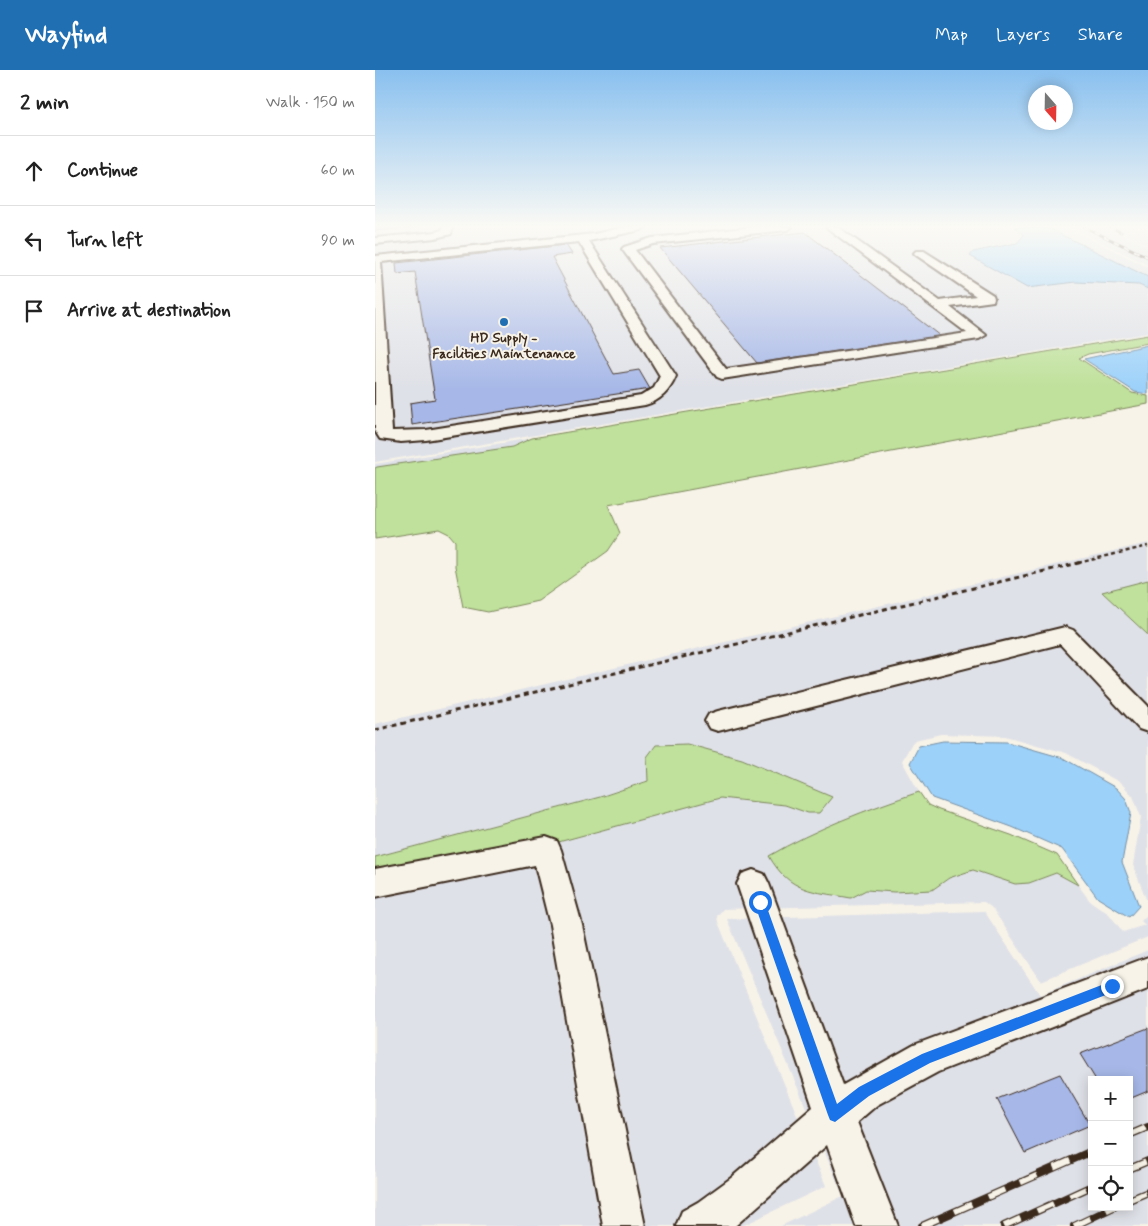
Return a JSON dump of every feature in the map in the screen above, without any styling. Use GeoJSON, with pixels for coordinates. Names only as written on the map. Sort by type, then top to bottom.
{"type":"FeatureCollection","features":[{"type":"Feature","properties":{"kind":"lane"},"geometry":{"type":"LineString","coordinates":[[376,281],[382,429],[386,435],[393,436],[426,434],[645,400],[658,394],[668,376],[609,281]]}},
{"type":"Feature","properties":{"kind":"lane"},"geometry":{"type":"LineString","coordinates":[[652,281],[722,374],[979,335],[905,281]]}},
{"type":"Feature","properties":{"kind":"lane"},"geometry":{"type":"LineString","coordinates":[[938,305],[987,298],[962,281]]}},
{"type":"Feature","properties":{"kind":"lane"},"geometry":{"type":"LineString","coordinates":[[718,721],[1065,634],[1148,722]]}},
{"type":"Feature","properties":{"kind":"lane"},"geometry":{"type":"LineString","coordinates":[[375,884],[546,850],[566,925],[624,1226]]}},
{"type":"Feature","properties":{"kind":"lane"},"geometry":{"type":"LineString","coordinates":[[753,884],[835,1115],[877,1226]]}},
{"type":"Feature","properties":{"kind":"lane"},"geometry":{"type":"LineString","coordinates":[[697,1226],[713,1217],[745,1192],[864,1092],[927,1058],[1148,973]]}},
{"type":"Feature","properties":{"kind":"path"},"geometry":{"type":"LineString","coordinates":[[375,730],[1148,546]]}},
{"type":"Feature","properties":{"kind":"shaded area"},"geometry":{"type":"Polygon","coordinates":[[[375,281],[1148,281],[1148,333],[375,462],[375,281]]]}},
{"type":"Feature","properties":{"kind":"shaded area"},"geometry":{"type":"Polygon","coordinates":[[[532,438],[512,447],[375,468],[375,464],[532,438]]]}},
{"type":"Feature","properties":{"kind":"shaded area"},"geometry":{"type":"Polygon","coordinates":[[[1148,543],[1148,580],[1103,592],[1148,635],[1148,904],[1133,865],[1141,817],[1133,796],[1121,783],[1066,753],[1005,736],[941,734],[915,740],[902,761],[919,792],[882,805],[788,845],[851,898],[866,890],[894,892],[932,890],[949,878],[973,870],[1029,883],[1056,873],[1078,885],[1090,901],[1109,914],[1123,932],[1145,925],[1141,921],[1148,914],[1148,937],[1041,981],[992,908],[984,902],[723,909],[717,916],[718,922],[826,1186],[742,1226],[375,1226],[375,892],[720,798],[785,805],[808,813],[819,813],[647,757],[649,780],[600,797],[375,857],[375,724],[1148,543]]]}},
{"type":"Feature","properties":{"kind":"shaded area"},"geometry":{"type":"Polygon","coordinates":[[[984,911],[1040,995],[1148,950],[1148,1226],[781,1226],[843,1196],[727,919],[984,911]]]}},
{"type":"Feature","properties":{"kind":"green space"},"geometry":{"type":"Polygon","coordinates":[[[1148,335],[1148,343],[1088,354],[1079,358],[1132,393],[1148,396],[1148,404],[608,505],[620,533],[608,551],[538,601],[488,612],[463,607],[455,566],[455,541],[449,534],[439,529],[375,539],[375,468],[377,467],[512,447],[532,438],[1148,335]]]}},
{"type":"Feature","properties":{"kind":"green space"},"geometry":{"type":"Polygon","coordinates":[[[1148,580],[1148,635],[1102,592],[1148,580]]]}},
{"type":"Feature","properties":{"kind":"green space"},"geometry":{"type":"Polygon","coordinates":[[[687,744],[742,759],[832,797],[819,813],[808,813],[785,805],[720,798],[375,892],[375,857],[600,797],[648,781],[647,757],[656,745],[687,744]]]}},
{"type":"Feature","properties":{"kind":"green space"},"geometry":{"type":"Polygon","coordinates":[[[919,792],[928,805],[1011,835],[1057,855],[1078,885],[1056,873],[1029,883],[1015,884],[973,870],[949,878],[932,890],[894,892],[866,890],[851,898],[814,891],[794,884],[785,877],[769,856],[842,820],[919,792]]]}},
{"type":"Feature","properties":{"kind":"water"},"geometry":{"type":"Polygon","coordinates":[[[1014,281],[1148,281],[1148,289],[1139,285],[1076,282],[1027,288],[1014,281]]]}},
{"type":"Feature","properties":{"kind":"water"},"geometry":{"type":"Polygon","coordinates":[[[1148,345],[1148,394],[1135,392],[1084,359],[1148,345]]]}},
{"type":"Feature","properties":{"kind":"water"},"geometry":{"type":"Polygon","coordinates":[[[943,741],[1007,742],[1063,758],[1116,788],[1126,799],[1131,813],[1122,862],[1139,906],[1129,917],[1098,898],[1062,849],[1012,827],[932,798],[910,763],[919,746],[943,741]]]}},
{"type":"Feature","properties":{"kind":"building","name":"HD Supply - Facilities Maintenance"},"geometry":{"type":"Polygon","coordinates":[[[416,281],[565,281],[614,374],[639,370],[650,389],[412,425],[410,403],[435,399],[416,281]]]}},
{"type":"Feature","properties":{"kind":"building"},"geometry":{"type":"Polygon","coordinates":[[[688,281],[869,281],[940,336],[757,363],[688,281]]]}},
{"type":"Feature","properties":{"kind":"building"},"geometry":{"type":"Polygon","coordinates":[[[1148,1028],[1148,1091],[1133,1097],[1133,1076],[1094,1076],[1080,1054],[1148,1028]]]}},
{"type":"Feature","properties":{"kind":"building"},"geometry":{"type":"Polygon","coordinates":[[[1060,1074],[1088,1122],[1088,1126],[1025,1153],[997,1099],[1060,1074]]]}},
{"type":"Feature","properties":{"kind":"railway"},"geometry":{"type":"LineString","coordinates":[[1133,1133],[1148,1127]]}},
{"type":"Feature","properties":{"kind":"railway"},"geometry":{"type":"LineString","coordinates":[[922,1226],[1088,1153]]}},
{"type":"Feature","properties":{"kind":"railway"},"geometry":{"type":"LineString","coordinates":[[1133,1167],[1148,1161]]}},
{"type":"Feature","properties":{"kind":"railway"},"geometry":{"type":"LineString","coordinates":[[1004,1226],[1088,1188]]}},
{"type":"Feature","properties":{"kind":"railway"},"geometry":{"type":"LineString","coordinates":[[1133,1198],[1148,1192]]}},
{"type":"Feature","properties":{"kind":"railway"},"geometry":{"type":"LineString","coordinates":[[1074,1226],[1106,1211]]}},
{"type":"Feature","properties":{"kind":"place","name":"HD Supply - Facilities Maintenance"},"geometry":{"type":"Point","coordinates":[504,322]}},
{"type":"Feature","properties":{"kind":"route"},"geometry":{"type":"LineString","coordinates":[[760,902],[835,1115],[864,1092],[927,1058],[1112,986]]}}]}
